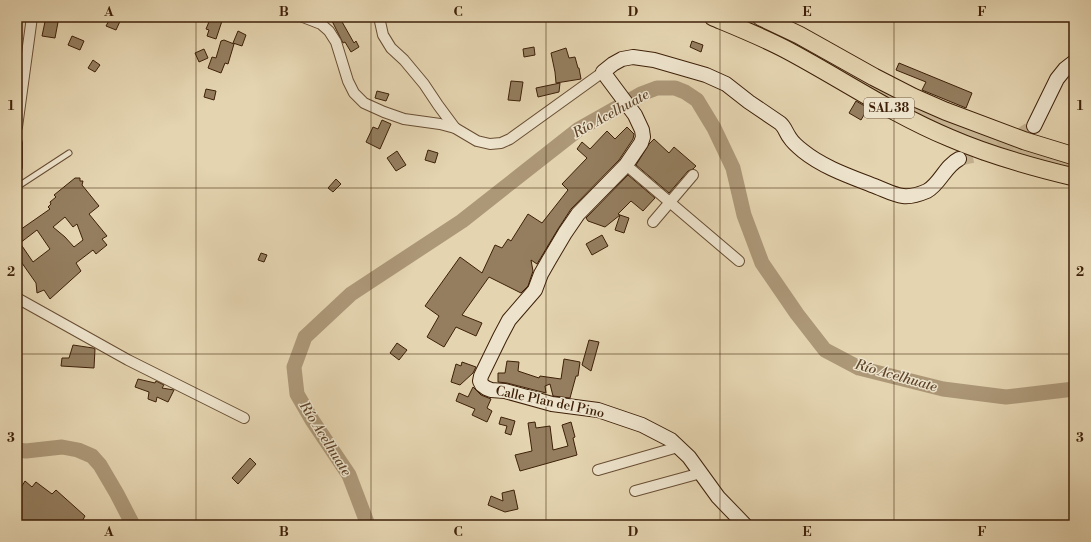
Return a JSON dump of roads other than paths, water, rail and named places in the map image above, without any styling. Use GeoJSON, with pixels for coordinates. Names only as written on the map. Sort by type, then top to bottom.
{"type":"FeatureCollection","features":[{"type":"Feature","properties":{"kind":"highway","name":"SAL 38"},"geometry":{"type":"LineString","coordinates":[[713,17],[784,49],[884,106],[949,138],[991,154],[1074,177]]}},
{"type":"Feature","properties":{"kind":"highway","name":"SAL 38"},"geometry":{"type":"LineString","coordinates":[[761,17],[798,35],[913,97],[945,111],[1025,141],[1074,156]]}},
{"type":"Feature","properties":{"kind":"street"},"geometry":{"type":"LineString","coordinates":[[17,127],[32,17]]}},
{"type":"Feature","properties":{"kind":"street"},"geometry":{"type":"LineString","coordinates":[[303,17],[321,24],[329,31],[336,42],[348,81],[354,93],[364,102],[384,112],[404,119],[440,124],[456,128],[477,141],[490,144],[501,143],[510,139],[613,64],[622,59],[633,57],[645,58],[713,78],[726,84],[784,126],[790,139],[817,161],[858,180],[903,196],[913,196],[928,190],[938,181],[949,166],[959,159]]}},
{"type":"Feature","properties":{"kind":"street"},"geometry":{"type":"LineString","coordinates":[[379,17],[383,35],[391,48],[404,60],[424,84],[456,128]]}},
{"type":"Feature","properties":{"kind":"street"},"geometry":{"type":"LineString","coordinates":[[1034,126],[1057,79],[1065,69],[1074,62]]}},
{"type":"Feature","properties":{"kind":"street","name":"Calle Plan del Pino"},"geometry":{"type":"LineString","coordinates":[[603,72],[635,115],[642,130],[642,143],[626,165],[572,222],[541,274],[535,290],[509,320],[481,376],[480,381],[482,385],[491,390],[505,391],[552,404],[603,411],[642,425],[671,440],[689,457],[718,498],[745,525]]}},
{"type":"Feature","properties":{"kind":"street"},"geometry":{"type":"LineString","coordinates":[[17,143],[17,167]]}},
{"type":"Feature","properties":{"kind":"street"},"geometry":{"type":"LineString","coordinates":[[626,165],[739,261]]}},
{"type":"Feature","properties":{"kind":"street"},"geometry":{"type":"LineString","coordinates":[[653,222],[693,175]]}},
{"type":"Feature","properties":{"kind":"street"},"geometry":{"type":"LineString","coordinates":[[17,298],[128,360],[244,418]]}},
{"type":"Feature","properties":{"kind":"street"},"geometry":{"type":"LineString","coordinates":[[598,470],[678,447]]}},
{"type":"Feature","properties":{"kind":"street"},"geometry":{"type":"LineString","coordinates":[[636,490],[701,473]]}},
{"type":"Feature","properties":{"kind":"lane"},"geometry":{"type":"LineString","coordinates":[[17,187],[69,153]]}},
{"type":"Feature","properties":{"kind":"waterway","name":"Río Acelhuate"},"geometry":{"type":"LineString","coordinates":[[368,525],[349,475],[312,420],[297,394],[294,367],[305,337],[351,294],[462,221],[579,129],[641,94],[657,88],[675,88],[685,92],[697,100],[714,128],[733,168],[744,215],[762,263],[797,314],[825,350],[859,368],[943,389],[1006,397],[1074,389]]}},
{"type":"Feature","properties":{"kind":"waterway","name":"Río Acelhuate"},"geometry":{"type":"LineString","coordinates":[[17,450],[26,451],[62,447],[78,450],[92,456],[100,465],[133,525]]}},
{"type":"Feature","properties":{"kind":"tunnel"},"geometry":{"type":"LineString","coordinates":[[959,159],[997,148],[1010,142],[1034,126]]}}]}
